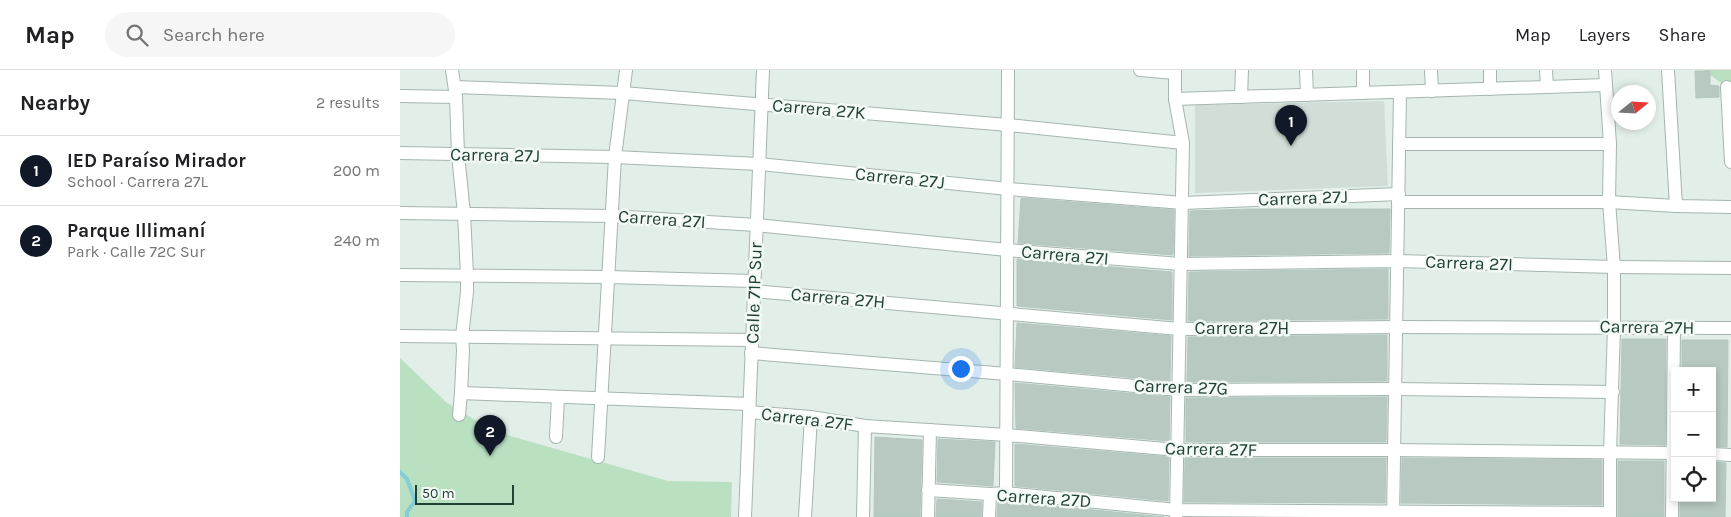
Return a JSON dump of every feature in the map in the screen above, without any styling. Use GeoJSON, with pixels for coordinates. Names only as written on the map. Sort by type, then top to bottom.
{"type":"FeatureCollection","features":[{"type":"Feature","properties":{"kind":"street"},"geometry":{"type":"LineString","coordinates":[[452,70],[467,275],[462,336],[463,350],[459,416]]}},
{"type":"Feature","properties":{"kind":"street"},"geometry":{"type":"LineString","coordinates":[[598,457],[615,157],[626,70]]}},
{"type":"Feature","properties":{"kind":"street","name":"Calle 71P Sur"},"geometry":{"type":"LineString","coordinates":[[745,517],[763,70]]}},
{"type":"Feature","properties":{"kind":"street"},"geometry":{"type":"LineString","coordinates":[[1006,493],[1008,70]]}},
{"type":"Feature","properties":{"kind":"street"},"geometry":{"type":"LineString","coordinates":[[1140,70],[1175,71],[1175,99],[1183,143],[1176,513]]}},
{"type":"Feature","properties":{"kind":"street"},"geometry":{"type":"LineString","coordinates":[[1241,97],[1242,70]]}},
{"type":"Feature","properties":{"kind":"street"},"geometry":{"type":"LineString","coordinates":[[1306,70],[1307,95]]}},
{"type":"Feature","properties":{"kind":"street"},"geometry":{"type":"LineString","coordinates":[[1363,70],[1363,93]]}},
{"type":"Feature","properties":{"kind":"street"},"geometry":{"type":"LineString","coordinates":[[1431,70],[1432,91]]}},
{"type":"Feature","properties":{"kind":"street"},"geometry":{"type":"LineString","coordinates":[[1490,70],[1490,89]]}},
{"type":"Feature","properties":{"kind":"street"},"geometry":{"type":"LineString","coordinates":[[1546,70],[1546,87]]}},
{"type":"Feature","properties":{"kind":"street"},"geometry":{"type":"LineString","coordinates":[[1605,70],[1610,144],[1609,202],[1614,268],[1610,515]]}},
{"type":"Feature","properties":{"kind":"street"},"geometry":{"type":"LineString","coordinates":[[1668,70],[1676,206]]}},
{"type":"Feature","properties":{"kind":"street"},"geometry":{"type":"LineString","coordinates":[[1175,99],[1606,86]]}},
{"type":"Feature","properties":{"kind":"street"},"geometry":{"type":"LineString","coordinates":[[1727,87],[1731,162]]}},
{"type":"Feature","properties":{"kind":"street","name":"Carrera 27K"},"geometry":{"type":"LineString","coordinates":[[400,96],[455,92],[623,93],[1008,125],[1183,143]]}},
{"type":"Feature","properties":{"kind":"street"},"geometry":{"type":"LineString","coordinates":[[1393,514],[1400,92]]}},
{"type":"Feature","properties":{"kind":"street"},"geometry":{"type":"LineString","coordinates":[[1400,144],[1610,144]]}},
{"type":"Feature","properties":{"kind":"street","name":"Carrera 27J"},"geometry":{"type":"LineString","coordinates":[[400,153],[615,157],[759,164],[1008,189],[1183,203],[1399,198],[1609,202],[1731,207]]}},
{"type":"Feature","properties":{"kind":"street","name":"Carrera 27I"},"geometry":{"type":"LineString","coordinates":[[400,213],[612,216],[756,225],[1008,250],[1180,264],[1398,261],[1614,268],[1731,268]]}},
{"type":"Feature","properties":{"kind":"street","name":"Carrera 27H"},"geometry":{"type":"LineString","coordinates":[[400,275],[608,277],[754,286],[1179,329],[1397,327],[1731,328]]}},
{"type":"Feature","properties":{"kind":"street"},"geometry":{"type":"LineString","coordinates":[[1673,412],[1674,328]]}},
{"type":"Feature","properties":{"kind":"street"},"geometry":{"type":"LineString","coordinates":[[400,336],[752,340]]}},
{"type":"Feature","properties":{"kind":"street","name":"Carrera 27G"},"geometry":{"type":"LineString","coordinates":[[751,353],[1178,390],[1395,389],[1613,392]]}},
{"type":"Feature","properties":{"kind":"street","name":"Carrera 27F"},"geometry":{"type":"LineString","coordinates":[[461,393],[602,398],[749,408],[811,416],[865,426],[1006,435],[1176,450],[1671,453]]}},
{"type":"Feature","properties":{"kind":"street"},"geometry":{"type":"LineString","coordinates":[[556,437],[558,397]]}},
{"type":"Feature","properties":{"kind":"street"},"geometry":{"type":"LineString","coordinates":[[805,517],[811,416]]}},
{"type":"Feature","properties":{"kind":"street"},"geometry":{"type":"LineString","coordinates":[[863,517],[865,426]]}},
{"type":"Feature","properties":{"kind":"street"},"geometry":{"type":"LineString","coordinates":[[928,517],[930,430]]}},
{"type":"Feature","properties":{"kind":"street"},"geometry":{"type":"LineString","coordinates":[[1716,454],[1731,455]]}},
{"type":"Feature","properties":{"kind":"street"},"geometry":{"type":"LineString","coordinates":[[1672,517],[1673,457]]}},
{"type":"Feature","properties":{"kind":"street","name":"Carrera 27D"},"geometry":{"type":"LineString","coordinates":[[928,490],[990,494],[1006,493],[1176,513],[1610,515]]}},
{"type":"Feature","properties":{"kind":"street"},"geometry":{"type":"LineString","coordinates":[[989,517],[990,494]]}},
{"type":"Feature","properties":{"kind":"shaded area"},"geometry":{"type":"Polygon","coordinates":[[[1384,101],[1388,186],[1195,193],[1195,105],[1384,101]]]}},
{"type":"Feature","properties":{"kind":"green space"},"geometry":{"type":"Polygon","coordinates":[[[1704,70],[1731,70],[1731,91],[1704,70]]]}},
{"type":"Feature","properties":{"kind":"green space"},"geometry":{"type":"Polygon","coordinates":[[[400,358],[446,402],[493,431],[668,481],[732,482],[731,517],[400,517],[400,358]]]}},
{"type":"Feature","properties":{"kind":"building"},"geometry":{"type":"Polygon","coordinates":[[[1695,71],[1710,71],[1710,85],[1719,86],[1719,97],[1696,98],[1695,71]]]}},
{"type":"Feature","properties":{"kind":"building"},"geometry":{"type":"Polygon","coordinates":[[[1021,198],[1174,210],[1173,255],[1018,243],[1021,198]]]}},
{"type":"Feature","properties":{"kind":"building"},"geometry":{"type":"Polygon","coordinates":[[[1390,209],[1389,253],[1189,256],[1190,211],[1390,209]]]}},
{"type":"Feature","properties":{"kind":"building"},"geometry":{"type":"Polygon","coordinates":[[[1017,259],[1172,272],[1172,320],[1017,306],[1017,259]]]}},
{"type":"Feature","properties":{"kind":"building"},"geometry":{"type":"Polygon","coordinates":[[[1388,269],[1388,319],[1188,321],[1189,272],[1388,269]]]}},
{"type":"Feature","properties":{"kind":"building"},"geometry":{"type":"Polygon","coordinates":[[[1017,323],[1171,336],[1170,381],[1015,367],[1017,323]]]}},
{"type":"Feature","properties":{"kind":"building"},"geometry":{"type":"Polygon","coordinates":[[[1387,335],[1387,381],[1187,382],[1188,337],[1387,335]]]}},
{"type":"Feature","properties":{"kind":"building"},"geometry":{"type":"Polygon","coordinates":[[[1622,339],[1666,339],[1665,445],[1620,444],[1622,339]]]}},
{"type":"Feature","properties":{"kind":"building"},"geometry":{"type":"Polygon","coordinates":[[[1682,340],[1728,340],[1727,447],[1716,446],[1716,367],[1682,367],[1682,340]]]}},
{"type":"Feature","properties":{"kind":"building"},"geometry":{"type":"Polygon","coordinates":[[[1015,383],[1170,397],[1169,441],[1016,428],[1015,383]]]}},
{"type":"Feature","properties":{"kind":"building"},"geometry":{"type":"Polygon","coordinates":[[[1387,397],[1386,442],[1186,442],[1186,398],[1387,397]]]}},
{"type":"Feature","properties":{"kind":"building"},"geometry":{"type":"Polygon","coordinates":[[[875,437],[922,440],[920,517],[874,517],[875,437]]]}},
{"type":"Feature","properties":{"kind":"building"},"geometry":{"type":"Polygon","coordinates":[[[938,439],[995,442],[993,486],[937,482],[938,439]]]}},
{"type":"Feature","properties":{"kind":"building"},"geometry":{"type":"Polygon","coordinates":[[[1015,444],[1169,457],[1168,501],[1015,486],[1015,444]]]}},
{"type":"Feature","properties":{"kind":"building"},"geometry":{"type":"Polygon","coordinates":[[[1185,458],[1386,458],[1385,503],[1184,502],[1185,458]]]}},
{"type":"Feature","properties":{"kind":"building"},"geometry":{"type":"Polygon","coordinates":[[[1402,458],[1602,460],[1602,505],[1401,503],[1402,458]]]}},
{"type":"Feature","properties":{"kind":"building"},"geometry":{"type":"Polygon","coordinates":[[[1618,461],[1664,461],[1664,517],[1618,517],[1618,461]]]}},
{"type":"Feature","properties":{"kind":"building"},"geometry":{"type":"Polygon","coordinates":[[[1716,462],[1726,463],[1725,517],[1680,517],[1680,502],[1716,502],[1716,462]]]}},
{"type":"Feature","properties":{"kind":"building"},"geometry":{"type":"Polygon","coordinates":[[[937,499],[982,502],[981,517],[936,517],[937,499]]]}},
{"type":"Feature","properties":{"kind":"building"},"geometry":{"type":"Polygon","coordinates":[[[998,502],[1014,502],[1164,517],[997,517],[998,502]]]}},
{"type":"Feature","properties":{"kind":"waterway"},"geometry":{"type":"LineString","coordinates":[[400,472],[407,479],[415,501],[407,512],[407,517]]}},
{"type":"Feature","properties":{"kind":"place","name":"IED Paraíso Mirador"},"geometry":{"type":"Point","coordinates":[1291,146]}},
{"type":"Feature","properties":{"kind":"place","name":"Parque Illimaní"},"geometry":{"type":"Point","coordinates":[490,456]}}]}
